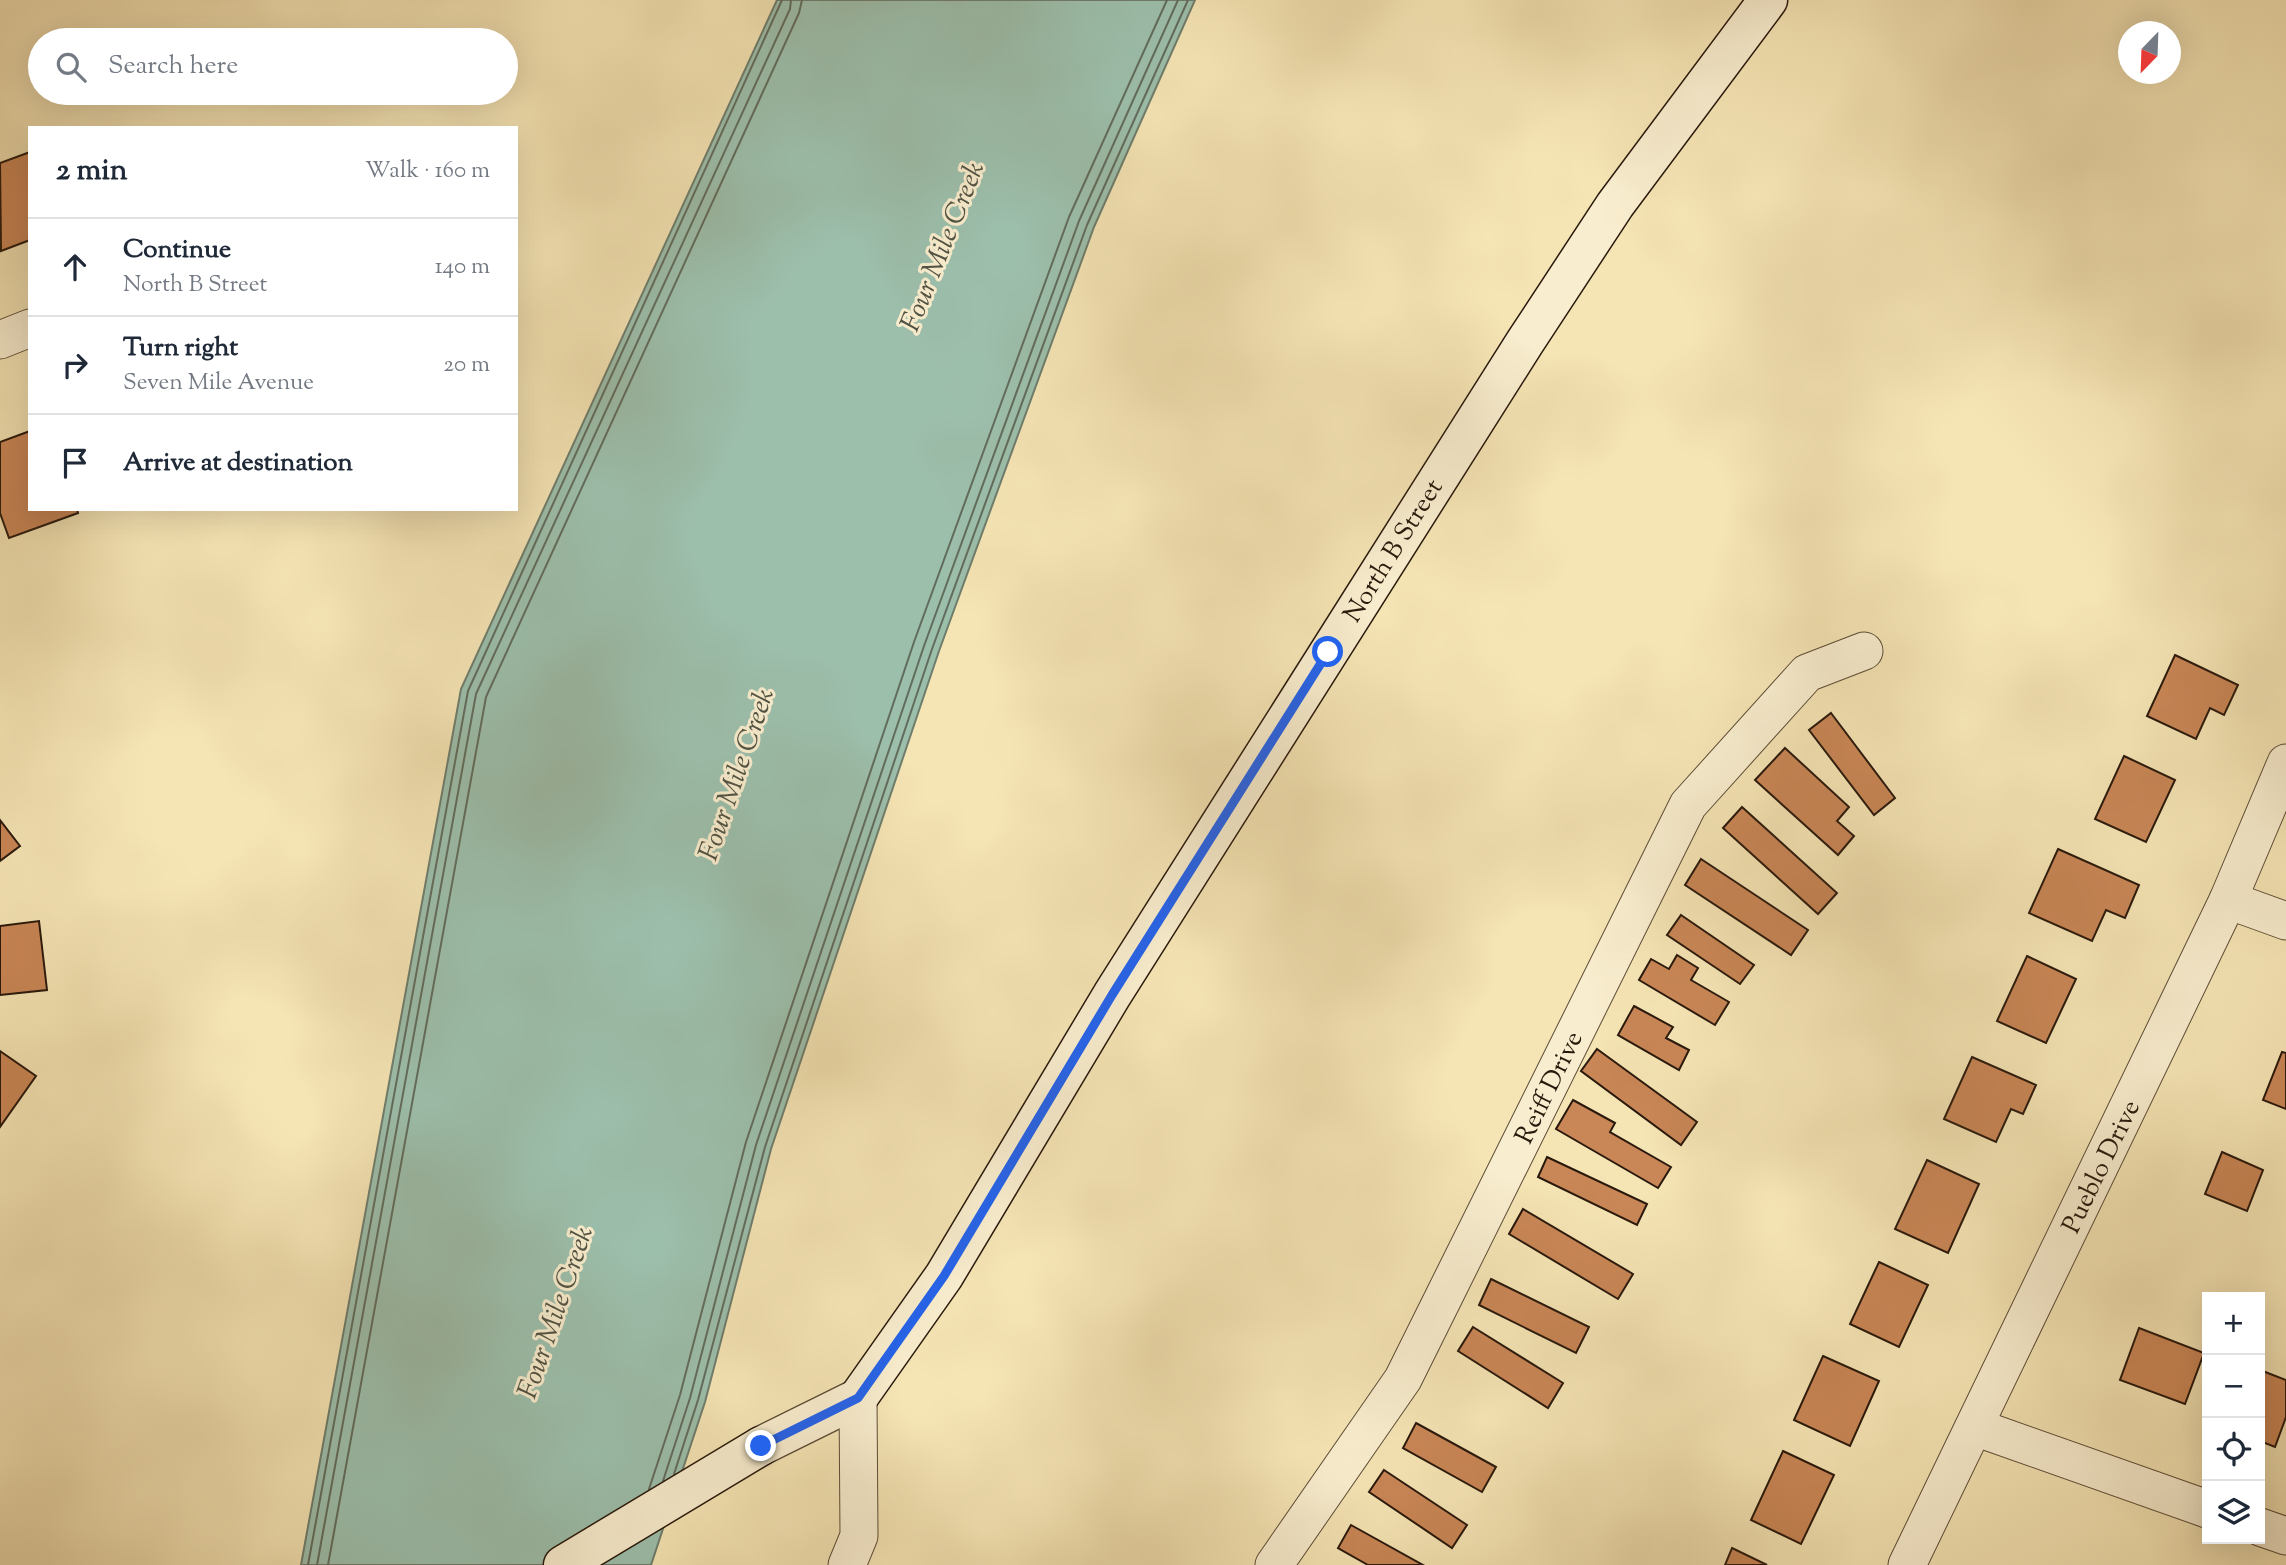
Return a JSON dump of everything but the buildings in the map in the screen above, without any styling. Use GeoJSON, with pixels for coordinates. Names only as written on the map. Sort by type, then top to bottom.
{"type":"FeatureCollection","features":[{"type":"Feature","properties":{"kind":"main road","name":"North B Street"},"geometry":{"type":"LineString","coordinates":[[858,1398],[944,1276],[1119,983],[1517,354],[1615,205],[1768,0]]}},
{"type":"Feature","properties":{"kind":"main road"},"geometry":{"type":"LineString","coordinates":[[563,1565],[761,1446],[858,1398]]}},
{"type":"Feature","properties":{"kind":"street"},"geometry":{"type":"LineString","coordinates":[[0,340],[28,329]]}},
{"type":"Feature","properties":{"kind":"street","name":"Reiff Drive"},"geometry":{"type":"LineString","coordinates":[[1274,1565],[1404,1379],[1688,805],[1807,673],[1864,651]]}},
{"type":"Feature","properties":{"kind":"street","name":"Pueblo Drive"},"geometry":{"type":"LineString","coordinates":[[1907,1565],[2228,900],[2286,763]]}},
{"type":"Feature","properties":{"kind":"street"},"geometry":{"type":"LineString","coordinates":[[2228,900],[2286,921]]}},
{"type":"Feature","properties":{"kind":"street"},"geometry":{"type":"LineString","coordinates":[[847,1565],[859,1536],[858,1398]]}},
{"type":"Feature","properties":{"kind":"street"},"geometry":{"type":"LineString","coordinates":[[1975,1427],[2202,1506]]}},
{"type":"Feature","properties":{"kind":"street"},"geometry":{"type":"LineString","coordinates":[[2265,1529],[2286,1536]]}},
{"type":"Feature","properties":{"kind":"water","name":"Four Mile Creek"},"geometry":{"type":"Polygon","coordinates":[[[777,0],[1195,0],[1094,227],[939,651],[771,1149],[705,1402],[651,1565],[301,1565],[461,689],[777,0]]]}},
{"type":"Feature","properties":{"kind":"route"},"geometry":{"type":"LineString","coordinates":[[761,1446],[858,1398],[944,1276],[1112,995],[1328,652]]}}]}
